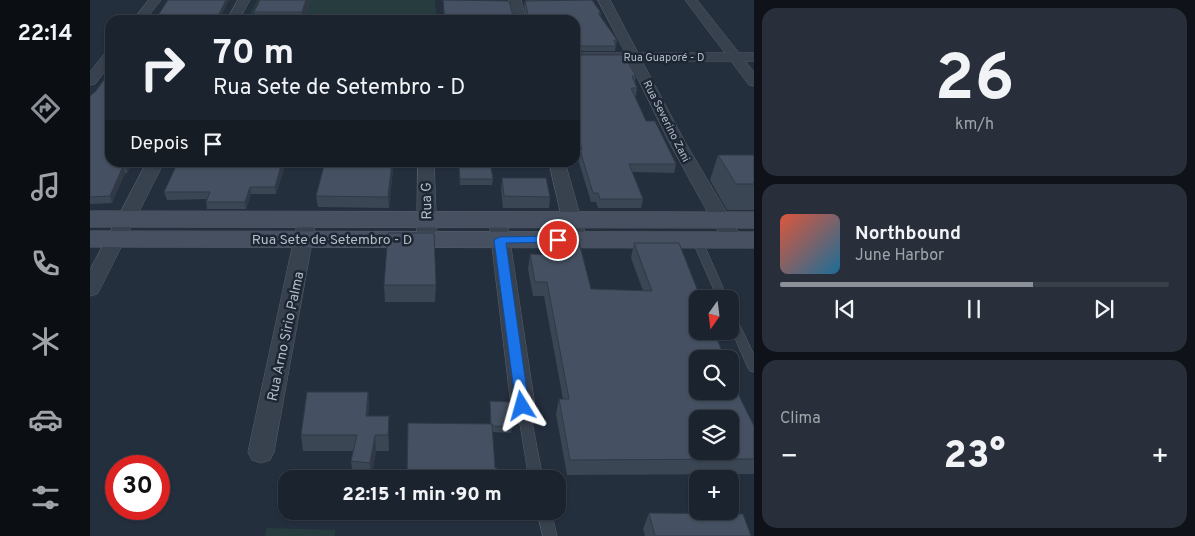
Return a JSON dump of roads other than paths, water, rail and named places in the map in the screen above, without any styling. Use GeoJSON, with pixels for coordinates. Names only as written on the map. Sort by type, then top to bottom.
{"type":"FeatureCollection","features":[{"type":"Feature","properties":{"kind":"street"},"geometry":{"type":"LineString","coordinates":[[143,15],[155,0]]}},
{"type":"Feature","properties":{"kind":"street"},"geometry":{"type":"LineString","coordinates":[[236,15],[244,0]]}},
{"type":"Feature","properties":{"kind":"street"},"geometry":{"type":"LineString","coordinates":[[515,0],[519,15]]}},
{"type":"Feature","properties":{"kind":"street","name":"Rua Severino Zani"},"geometry":{"type":"LineString","coordinates":[[604,0],[678,142],[736,233]]}},
{"type":"Feature","properties":{"kind":"street"},"geometry":{"type":"LineString","coordinates":[[690,0],[754,82]]}},
{"type":"Feature","properties":{"kind":"street"},"geometry":{"type":"LineString","coordinates":[[90,58],[105,57]]}},
{"type":"Feature","properties":{"kind":"street","name":"Rua Guaporé - D"},"geometry":{"type":"LineString","coordinates":[[580,57],[754,57]]}},
{"type":"Feature","properties":{"kind":"street"},"geometry":{"type":"LineString","coordinates":[[90,82],[105,63]]}},
{"type":"Feature","properties":{"kind":"street"},"geometry":{"type":"LineString","coordinates":[[90,289],[153,167]]}},
{"type":"Feature","properties":{"kind":"street","name":"Rua G"},"geometry":{"type":"LineString","coordinates":[[426,167],[427,230]]}},
{"type":"Feature","properties":{"kind":"street"},"geometry":{"type":"LineString","coordinates":[[557,167],[574,230]]}},
{"type":"Feature","properties":{"kind":"street","name":"Rua Sete de Setembro - D"},"geometry":{"type":"LineString","coordinates":[[90,219],[121,229],[574,230],[736,233]]}},
{"type":"Feature","properties":{"kind":"street","name":"Rua Sete de Setembro - D"},"geometry":{"type":"LineString","coordinates":[[574,230],[697,240],[736,233],[754,220]]}},
{"type":"Feature","properties":{"kind":"street","name":"Rua Sete de Setembro - D"},"geometry":{"type":"LineString","coordinates":[[90,239],[121,229]]}},
{"type":"Feature","properties":{"kind":"street","name":"Rua Arno Sirio Palma"},"geometry":{"type":"LineString","coordinates":[[261,452],[306,230]]}},
{"type":"Feature","properties":{"kind":"street"},"geometry":{"type":"LineString","coordinates":[[499,230],[522,406]]}},
{"type":"Feature","properties":{"kind":"lane"},"geometry":{"type":"LineString","coordinates":[[697,240],[719,290]]}},
{"type":"Feature","properties":{"kind":"lane"},"geometry":{"type":"LineString","coordinates":[[739,335],[754,368]]}},
{"type":"Feature","properties":{"kind":"lane"},"geometry":{"type":"LineString","coordinates":[[522,406],[534,470]]}},
{"type":"Feature","properties":{"kind":"lane"},"geometry":{"type":"LineString","coordinates":[[546,520],[550,536]]}}]}
